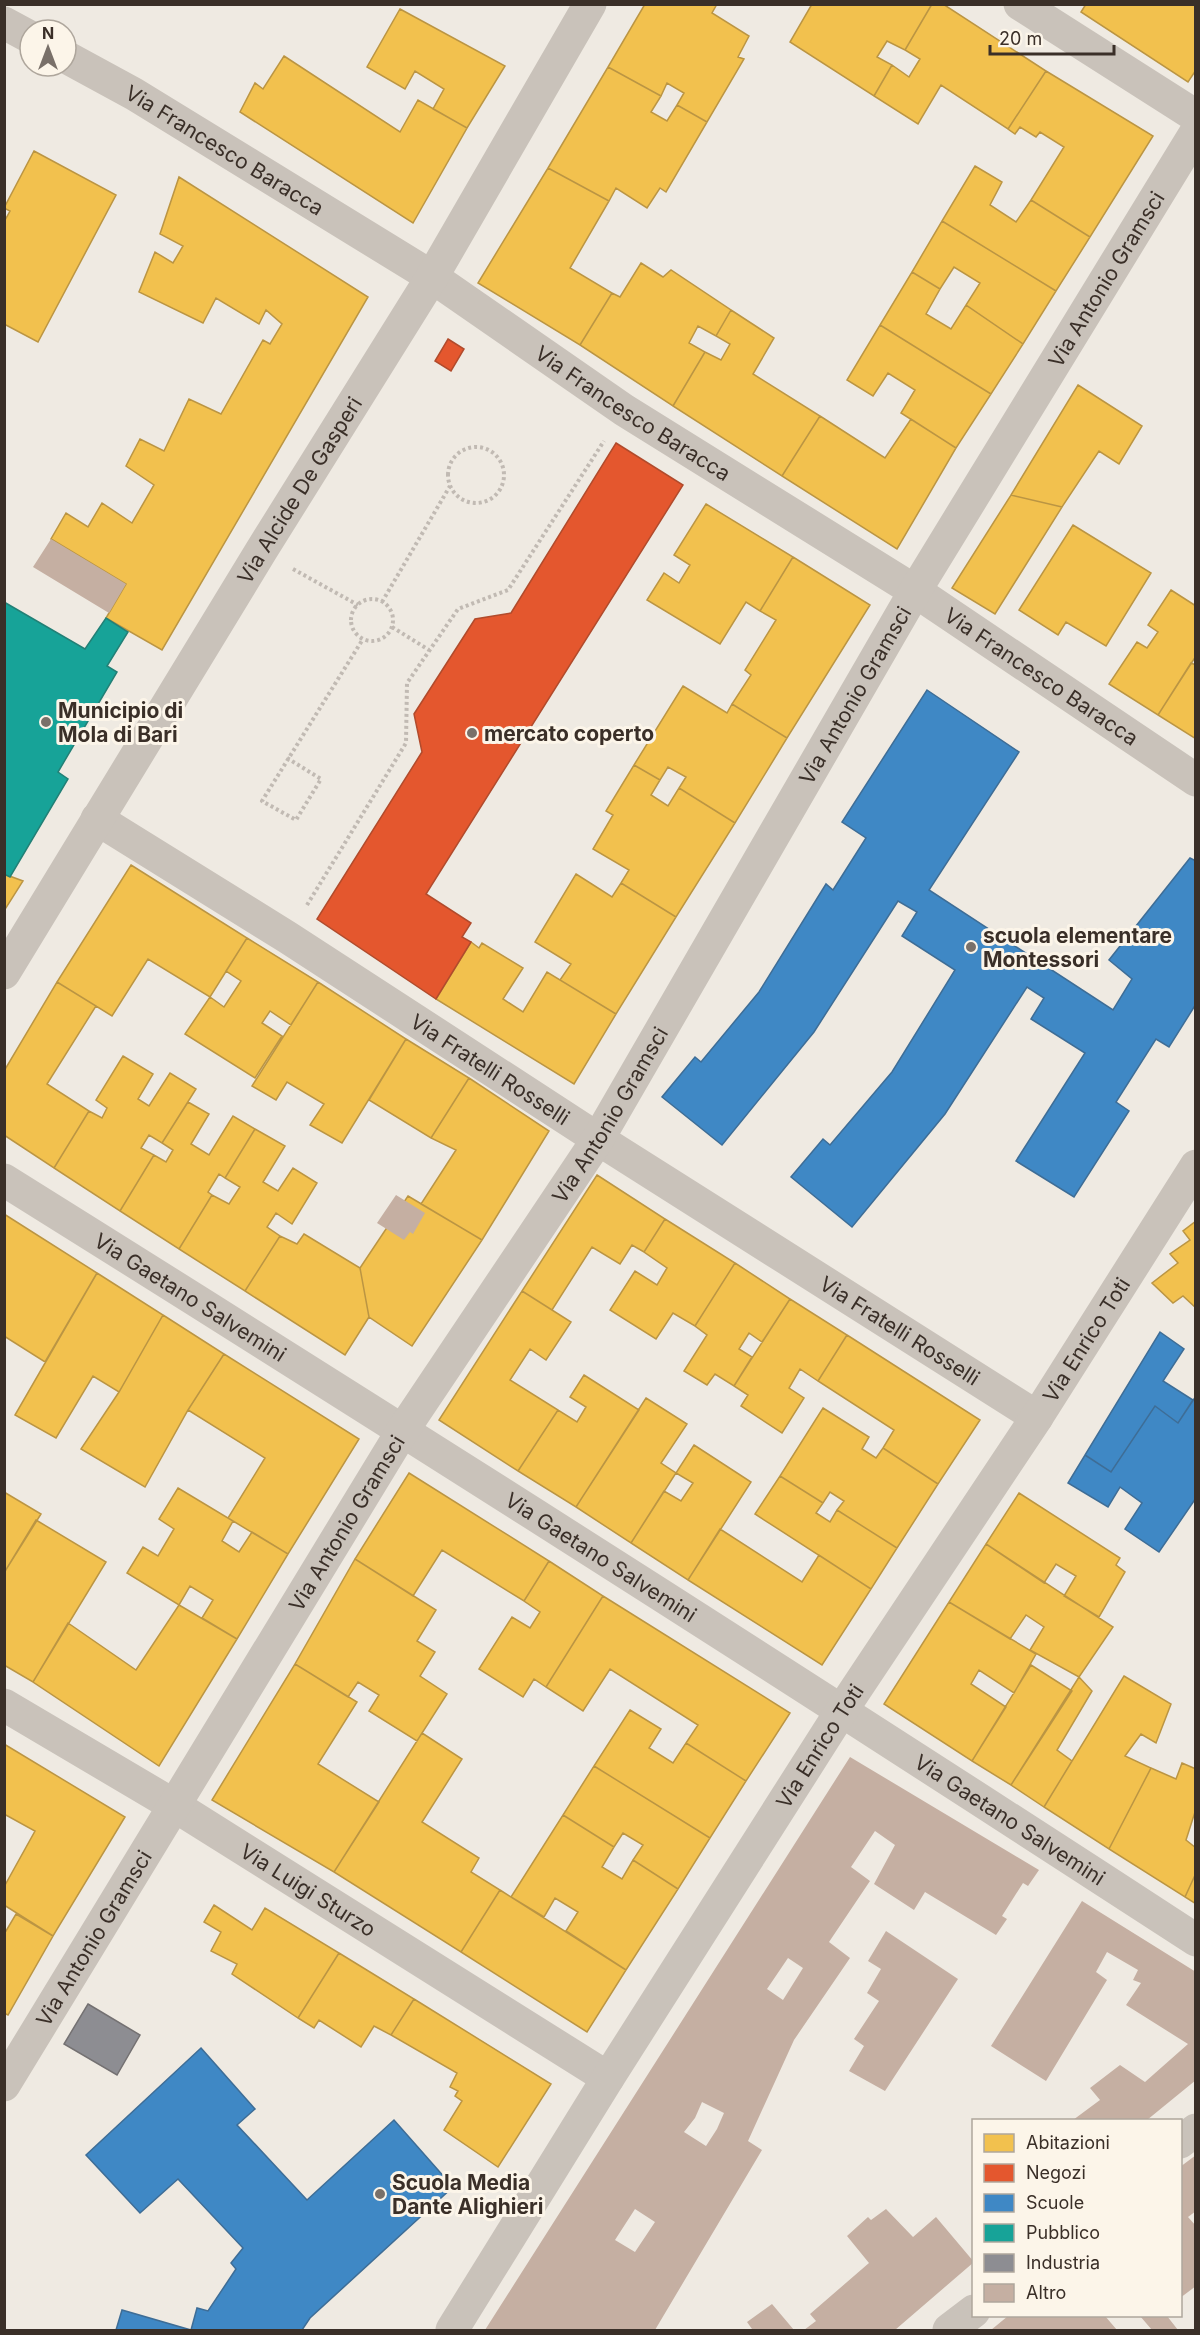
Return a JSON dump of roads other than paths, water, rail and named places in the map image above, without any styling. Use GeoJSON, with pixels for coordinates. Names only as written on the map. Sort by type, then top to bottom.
{"type":"FeatureCollection","features":[{"type":"Feature","properties":{"kind":"street","name":"Via Alcide De Gasperi"},"geometry":{"type":"LineString","coordinates":[[4,973],[261,551],[432,277],[590,4]]}},
{"type":"Feature","properties":{"kind":"street"},"geometry":{"type":"LineString","coordinates":[[1020,4],[1196,116]]}},
{"type":"Feature","properties":{"kind":"street"},"geometry":{"type":"LineString","coordinates":[[4,23],[18,31]]}},
{"type":"Feature","properties":{"kind":"street","name":"Via Francesco Baracca"},"geometry":{"type":"LineString","coordinates":[[78,64],[134,94],[432,277],[624,410],[915,591],[1196,780]]}},
{"type":"Feature","properties":{"kind":"street","name":"Via Antonio Gramsci"},"geometry":{"type":"LineString","coordinates":[[4,2085],[403,1430],[598,1139],[915,591],[1196,132]]}},
{"type":"Feature","properties":{"kind":"street","name":"Via Fratelli Rosselli"},"geometry":{"type":"LineString","coordinates":[[97,819],[287,937],[598,1139],[1037,1417]]}},
{"type":"Feature","properties":{"kind":"street","name":"Via Enrico Toti"},"geometry":{"type":"LineString","coordinates":[[452,2331],[608,2078],[842,1710],[1037,1417],[1196,1166]]}},
{"type":"Feature","properties":{"kind":"street","name":"Via Gaetano Salvemini"},"geometry":{"type":"LineString","coordinates":[[4,1180],[403,1430],[842,1710],[1196,1940]]}},
{"type":"Feature","properties":{"kind":"street","name":"Via Luigi Sturzo"},"geometry":{"type":"LineString","coordinates":[[4,1705],[175,1806],[608,2078]]}},
{"type":"Feature","properties":{"kind":"street"},"geometry":{"type":"LineString","coordinates":[[1182,2140],[1196,2130]]}},
{"type":"Feature","properties":{"kind":"street"},"geometry":{"type":"LineString","coordinates":[[949,2331],[972,2313]]}},
{"type":"Feature","properties":{"kind":"place","name":"Municipio di Mola di Bari"},"geometry":{"type":"Point","coordinates":[46,722]}},
{"type":"Feature","properties":{"kind":"place","name":"mercato coperto"},"geometry":{"type":"Point","coordinates":[472,733]}},
{"type":"Feature","properties":{"kind":"place","name":"scuola elementare Montessori"},"geometry":{"type":"Point","coordinates":[971,947]}},
{"type":"Feature","properties":{"kind":"place","name":"Scuola Media Dante Alighieri"},"geometry":{"type":"Point","coordinates":[380,2194]}}]}
